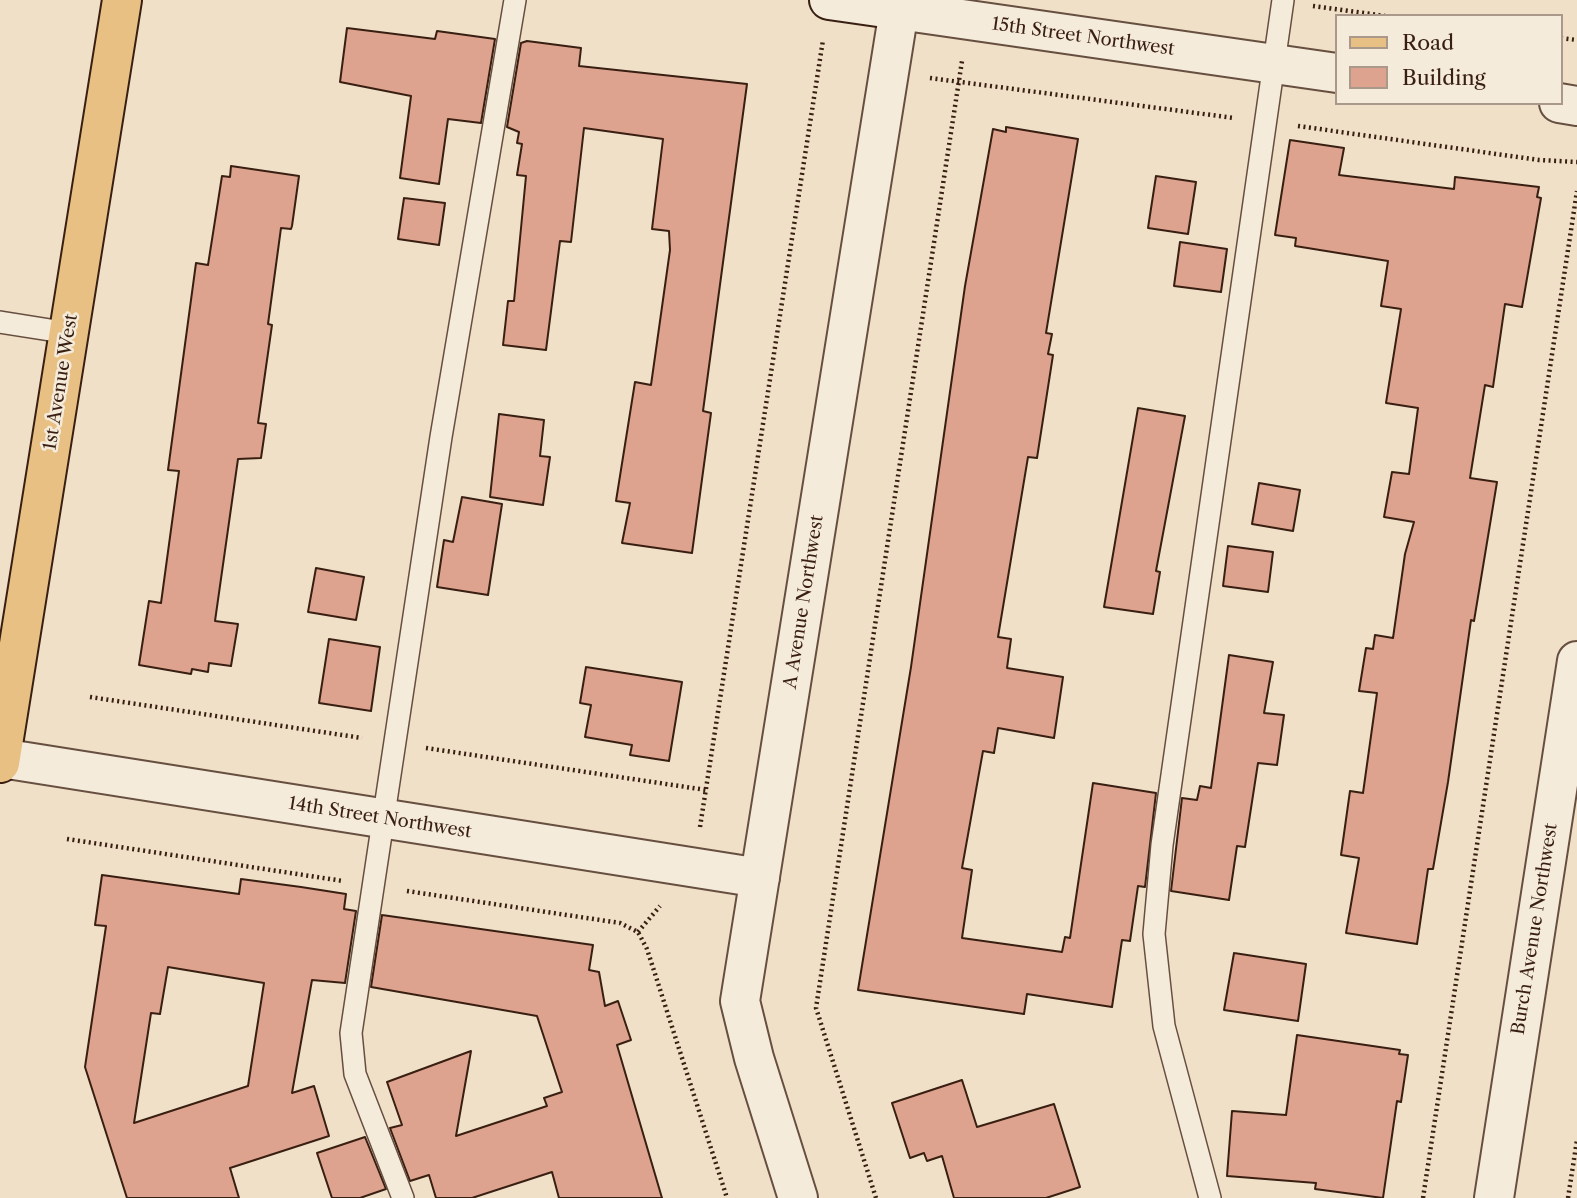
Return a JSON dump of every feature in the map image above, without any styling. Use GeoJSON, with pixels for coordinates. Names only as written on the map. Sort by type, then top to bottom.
{"type":"FeatureCollection","features":[{"type":"Feature","properties":{"kind":"main road","name":"1st Avenue West"},"geometry":{"type":"LineString","coordinates":[[0,761],[122,0]]}},
{"type":"Feature","properties":{"kind":"street","name":"15th Street Northwest"},"geometry":{"type":"LineString","coordinates":[[826,18],[899,5],[1336,73]]}},
{"type":"Feature","properties":{"kind":"street","name":"A Avenue Northwest"},"geometry":{"type":"LineString","coordinates":[[798,1198],[754,1058],[740,1001],[899,5]]}},
{"type":"Feature","properties":{"kind":"street","name":"Burch Avenue Northwest"},"geometry":{"type":"LineString","coordinates":[[1494,1198],[1577,661]]}},
{"type":"Feature","properties":{"kind":"street","name":"14th Street Northwest"},"geometry":{"type":"LineString","coordinates":[[0,761],[385,818],[760,878]]}},
{"type":"Feature","properties":{"kind":"lane"},"geometry":{"type":"LineString","coordinates":[[403,1198],[355,1074],[351,1033],[440,437],[515,0]]}},
{"type":"Feature","properties":{"kind":"lane"},"geometry":{"type":"LineString","coordinates":[[1210,1198],[1164,1026],[1154,934],[1162,845],[1283,1]]}},
{"type":"Feature","properties":{"kind":"lane"},"geometry":{"type":"LineString","coordinates":[[0,322],[69,333]]}},
{"type":"Feature","properties":{"kind":"path"},"geometry":{"type":"LineString","coordinates":[[1283,1],[1371,14]]}},
{"type":"Feature","properties":{"kind":"path"},"geometry":{"type":"LineString","coordinates":[[699,830],[826,18]]}},
{"type":"Feature","properties":{"kind":"path"},"geometry":{"type":"LineString","coordinates":[[876,1198],[816,1008],[963,54]]}},
{"type":"Feature","properties":{"kind":"path"},"geometry":{"type":"LineString","coordinates":[[1423,1198],[1577,191]]}},
{"type":"Feature","properties":{"kind":"path"},"geometry":{"type":"LineString","coordinates":[[67,839],[620,923],[638,932],[647,949],[727,1198]]}},
{"type":"Feature","properties":{"kind":"path"},"geometry":{"type":"LineString","coordinates":[[638,932],[662,904]]}},
{"type":"Feature","properties":{"kind":"path"},"geometry":{"type":"LineString","coordinates":[[1568,1198],[1577,1140]]}},
{"type":"Feature","properties":{"kind":"building"},"geometry":{"type":"Polygon","coordinates":[[[347,28],[435,39],[437,31],[495,39],[481,123],[448,119],[439,184],[400,178],[411,96],[340,82],[347,28]]]}},
{"type":"Feature","properties":{"kind":"building"},"geometry":{"type":"Polygon","coordinates":[[[527,41],[581,48],[579,66],[747,84],[703,411],[711,413],[692,553],[622,543],[630,503],[616,501],[635,382],[651,385],[670,250],[669,231],[652,229],[663,139],[584,128],[571,242],[560,241],[546,350],[503,345],[508,301],[514,301],[526,176],[517,175],[522,144],[517,143],[519,132],[507,127],[521,43],[527,41]]]}},
{"type":"Feature","properties":{"kind":"building"},"geometry":{"type":"Polygon","coordinates":[[[1006,127],[1078,139],[1046,333],[1052,334],[1048,354],[1053,355],[1037,458],[1028,457],[998,637],[1011,639],[1007,668],[1063,677],[1054,738],[998,728],[994,753],[983,751],[962,868],[972,870],[962,938],[1062,952],[1065,937],[1070,938],[1093,783],[1156,793],[1145,887],[1138,886],[1130,941],[1122,940],[1112,1007],[1027,994],[1024,1014],[858,990],[911,667],[965,286],[993,129],[1006,132],[1006,127]]]}},
{"type":"Feature","properties":{"kind":"building"},"geometry":{"type":"Polygon","coordinates":[[[1290,140],[1344,148],[1339,175],[1454,189],[1455,177],[1539,187],[1537,197],[1541,198],[1522,307],[1505,304],[1493,387],[1485,385],[1470,478],[1497,482],[1474,621],[1471,620],[1433,869],[1428,869],[1417,944],[1346,933],[1359,858],[1341,855],[1350,791],[1363,793],[1377,693],[1359,691],[1366,648],[1373,649],[1375,635],[1393,638],[1405,554],[1414,522],[1384,517],[1392,472],[1409,474],[1418,408],[1386,403],[1401,309],[1381,306],[1388,261],[1295,246],[1296,238],[1275,235],[1290,140]]]}},
{"type":"Feature","properties":{"kind":"building"},"geometry":{"type":"Polygon","coordinates":[[[231,166],[299,176],[291,229],[281,228],[268,324],[272,325],[258,423],[266,424],[261,458],[238,459],[215,621],[238,624],[231,666],[209,663],[208,672],[192,669],[191,674],[139,665],[149,601],[161,603],[179,471],[168,470],[196,263],[208,265],[222,176],[230,177],[231,166]]]}},
{"type":"Feature","properties":{"kind":"building"},"geometry":{"type":"Polygon","coordinates":[[[1156,176],[1196,182],[1188,234],[1148,228],[1156,176]]]}},
{"type":"Feature","properties":{"kind":"building"},"geometry":{"type":"Polygon","coordinates":[[[404,198],[445,203],[439,245],[398,239],[404,198]]]}},
{"type":"Feature","properties":{"kind":"building"},"geometry":{"type":"Polygon","coordinates":[[[1180,242],[1227,249],[1221,292],[1174,286],[1180,242]]]}},
{"type":"Feature","properties":{"kind":"building"},"geometry":{"type":"Polygon","coordinates":[[[1138,408],[1185,416],[1156,571],[1160,572],[1153,614],[1104,607],[1138,408]]]}},
{"type":"Feature","properties":{"kind":"building"},"geometry":{"type":"Polygon","coordinates":[[[499,414],[544,420],[540,456],[550,457],[543,505],[490,497],[499,414]]]}},
{"type":"Feature","properties":{"kind":"building"},"geometry":{"type":"Polygon","coordinates":[[[1259,483],[1300,490],[1293,531],[1252,524],[1259,483]]]}},
{"type":"Feature","properties":{"kind":"building"},"geometry":{"type":"Polygon","coordinates":[[[462,497],[502,504],[488,595],[437,587],[444,540],[453,542],[462,497]]]}},
{"type":"Feature","properties":{"kind":"building"},"geometry":{"type":"Polygon","coordinates":[[[1228,546],[1273,552],[1268,592],[1223,586],[1228,546]]]}},
{"type":"Feature","properties":{"kind":"building"},"geometry":{"type":"Polygon","coordinates":[[[316,568],[364,577],[356,620],[308,612],[316,568]]]}},
{"type":"Feature","properties":{"kind":"building"},"geometry":{"type":"Polygon","coordinates":[[[329,639],[380,647],[371,711],[319,703],[329,639]]]}},
{"type":"Feature","properties":{"kind":"building"},"geometry":{"type":"Polygon","coordinates":[[[1229,655],[1273,662],[1264,713],[1284,715],[1277,765],[1258,763],[1245,847],[1237,846],[1229,900],[1171,891],[1182,798],[1197,800],[1200,786],[1211,788],[1229,655]]]}},
{"type":"Feature","properties":{"kind":"building"},"geometry":{"type":"Polygon","coordinates":[[[586,667],[682,682],[669,761],[630,755],[632,745],[585,737],[591,705],[580,703],[586,667]]]}},
{"type":"Feature","properties":{"kind":"building"},"geometry":{"type":"Polygon","coordinates":[[[102,875],[239,894],[241,879],[346,894],[344,909],[356,911],[345,983],[312,980],[292,1093],[314,1086],[329,1136],[230,1168],[239,1198],[127,1198],[85,1067],[106,926],[95,925],[102,875]],[[168,967],[160,1014],[151,1013],[134,1123],[248,1086],[264,983],[168,967]]]}},
{"type":"Feature","properties":{"kind":"building"},"geometry":{"type":"Polygon","coordinates":[[[382,915],[593,945],[589,970],[599,972],[605,1006],[618,1001],[631,1040],[617,1045],[662,1198],[559,1198],[552,1172],[472,1198],[436,1198],[429,1175],[410,1181],[390,1128],[402,1125],[387,1082],[471,1051],[456,1136],[547,1106],[544,1098],[562,1092],[537,1016],[371,987],[382,915]]]}},
{"type":"Feature","properties":{"kind":"building"},"geometry":{"type":"Polygon","coordinates":[[[1234,953],[1306,964],[1298,1021],[1224,1010],[1234,953]]]}},
{"type":"Feature","properties":{"kind":"building"},"geometry":{"type":"Polygon","coordinates":[[[1297,1035],[1400,1050],[1399,1054],[1408,1055],[1401,1102],[1397,1101],[1383,1198],[1315,1189],[1316,1183],[1227,1176],[1232,1111],[1286,1115],[1297,1035]]]}},
{"type":"Feature","properties":{"kind":"building"},"geometry":{"type":"Polygon","coordinates":[[[962,1080],[977,1127],[1054,1104],[1080,1187],[1046,1198],[954,1198],[942,1156],[927,1161],[924,1153],[910,1158],[892,1103],[962,1080]]]}},
{"type":"Feature","properties":{"kind":"building"},"geometry":{"type":"Polygon","coordinates":[[[365,1137],[386,1189],[360,1198],[332,1198],[317,1153],[365,1137]]]}}]}
